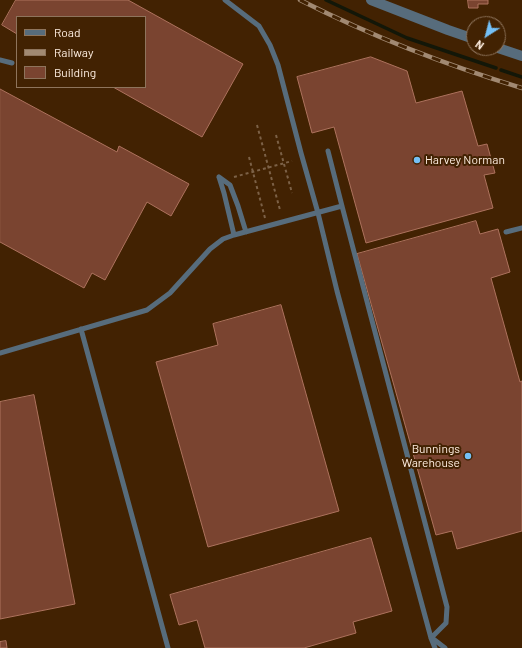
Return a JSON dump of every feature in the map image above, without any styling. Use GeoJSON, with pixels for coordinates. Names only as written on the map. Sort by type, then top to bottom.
{"type":"FeatureCollection","features":[{"type":"Feature","properties":{"kind":"street"},"geometry":{"type":"LineString","coordinates":[[371,0],[466,36]]}},
{"type":"Feature","properties":{"kind":"street"},"geometry":{"type":"LineString","coordinates":[[506,51],[522,56]]}},
{"type":"Feature","properties":{"kind":"lane"},"geometry":{"type":"LineString","coordinates":[[225,0],[259,26],[270,45],[278,65],[318,213],[337,291],[431,638],[435,648]]}},
{"type":"Feature","properties":{"kind":"lane"},"geometry":{"type":"LineString","coordinates":[[0,60],[12,63]]}},
{"type":"Feature","properties":{"kind":"lane"},"geometry":{"type":"LineString","coordinates":[[328,151],[448,607],[446,623],[431,638]]}},
{"type":"Feature","properties":{"kind":"lane"},"geometry":{"type":"LineString","coordinates":[[234,235],[219,177],[230,185],[246,232]]}},
{"type":"Feature","properties":{"kind":"lane"},"geometry":{"type":"LineString","coordinates":[[0,353],[147,310],[170,293],[210,249],[223,239],[342,206]]}},
{"type":"Feature","properties":{"kind":"lane"},"geometry":{"type":"LineString","coordinates":[[506,232],[522,228]]}},
{"type":"Feature","properties":{"kind":"lane"},"geometry":{"type":"LineString","coordinates":[[81,330],[168,648]]}},
{"type":"Feature","properties":{"kind":"lane"},"geometry":{"type":"LineString","coordinates":[[431,638],[445,648]]}},
{"type":"Feature","properties":{"kind":"path"},"geometry":{"type":"LineString","coordinates":[[256,125],[280,210]]}},
{"type":"Feature","properties":{"kind":"path"},"geometry":{"type":"LineString","coordinates":[[276,135],[292,193]]}},
{"type":"Feature","properties":{"kind":"path"},"geometry":{"type":"LineString","coordinates":[[249,157],[265,218]]}},
{"type":"Feature","properties":{"kind":"path"},"geometry":{"type":"LineString","coordinates":[[231,178],[292,161]]}},
{"type":"Feature","properties":{"kind":"building"},"geometry":{"type":"Polygon","coordinates":[[[16,0],[128,0],[243,64],[202,137],[115,88],[146,88],[146,16],[16,16],[16,33],[2,25],[16,0]]]}},
{"type":"Feature","properties":{"kind":"building"},"geometry":{"type":"Polygon","coordinates":[[[468,0],[488,0],[488,4],[478,4],[478,8],[469,8],[468,0]]]}},
{"type":"Feature","properties":{"kind":"building","name":"Harvey Norman"},"geometry":{"type":"Polygon","coordinates":[[[371,57],[407,71],[416,103],[462,91],[478,146],[487,144],[495,173],[484,175],[493,208],[366,243],[334,127],[312,133],[297,77],[371,57]]]}},
{"type":"Feature","properties":{"kind":"building"},"geometry":{"type":"Polygon","coordinates":[[[0,89],[117,152],[119,146],[189,184],[171,216],[147,202],[105,280],[92,273],[84,288],[0,242],[0,89]]]}},
{"type":"Feature","properties":{"kind":"building","name":"Bunnings Warehouse"},"geometry":{"type":"Polygon","coordinates":[[[476,221],[480,234],[498,229],[510,272],[491,278],[520,382],[522,381],[522,531],[457,549],[452,531],[436,535],[357,254],[476,221]]]}},
{"type":"Feature","properties":{"kind":"building"},"geometry":{"type":"Polygon","coordinates":[[[281,305],[339,511],[208,547],[156,362],[218,345],[213,324],[281,305]]]}},
{"type":"Feature","properties":{"kind":"building"},"geometry":{"type":"Polygon","coordinates":[[[34,395],[75,604],[0,619],[0,402],[34,395]]]}},
{"type":"Feature","properties":{"kind":"building"},"geometry":{"type":"Polygon","coordinates":[[[371,538],[392,611],[353,622],[356,633],[304,648],[205,648],[197,620],[179,625],[170,595],[371,538]]]}},
{"type":"Feature","properties":{"kind":"building"},"geometry":{"type":"Polygon","coordinates":[[[6,641],[7,648],[0,648],[0,642],[6,641]]]}},
{"type":"Feature","properties":{"kind":"waterway"},"geometry":{"type":"LineString","coordinates":[[326,0],[407,38],[496,68]]}},
{"type":"Feature","properties":{"kind":"waterway"},"geometry":{"type":"LineString","coordinates":[[501,70],[522,77]]}},
{"type":"Feature","properties":{"kind":"railway"},"geometry":{"type":"LineString","coordinates":[[300,0],[381,38],[465,70],[522,88]]}},
{"type":"Feature","properties":{"kind":"place","name":"Harvey Norman"},"geometry":{"type":"Point","coordinates":[417,160]}},
{"type":"Feature","properties":{"kind":"place","name":"Bunnings Warehouse"},"geometry":{"type":"Point","coordinates":[468,456]}}]}
